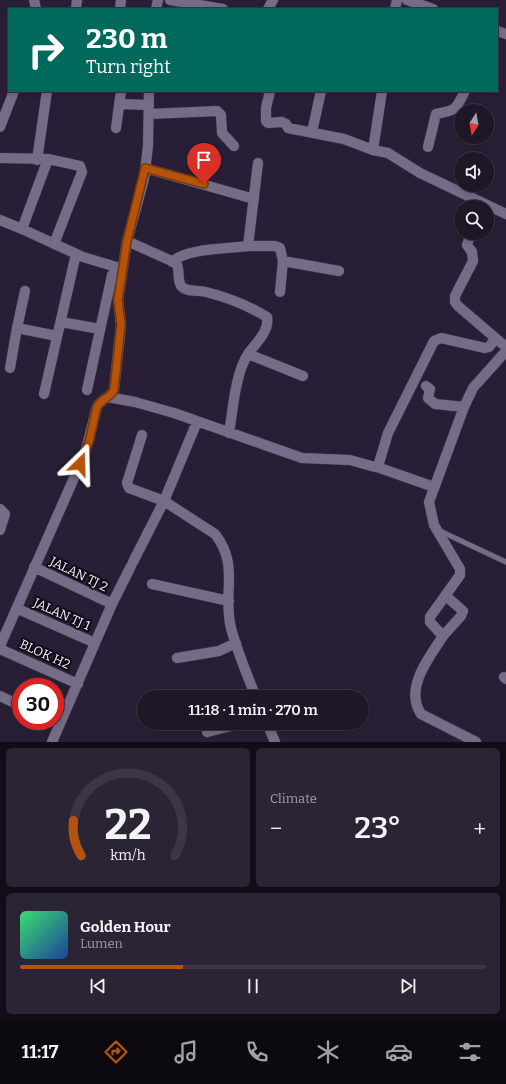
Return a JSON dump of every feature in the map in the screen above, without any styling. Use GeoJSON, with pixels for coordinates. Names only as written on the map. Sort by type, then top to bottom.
{"type":"FeatureCollection","features":[{"type":"Feature","properties":{"kind":"street"},"geometry":{"type":"LineString","coordinates":[[170,0],[217,8]]}},
{"type":"Feature","properties":{"kind":"street"},"geometry":{"type":"LineString","coordinates":[[407,0],[430,8]]}},
{"type":"Feature","properties":{"kind":"street"},"geometry":{"type":"LineString","coordinates":[[0,127],[14,92]]}},
{"type":"Feature","properties":{"kind":"street"},"geometry":{"type":"LineString","coordinates":[[37,160],[47,92]]}},
{"type":"Feature","properties":{"kind":"street"},"geometry":{"type":"LineString","coordinates":[[116,128],[121,92]]}},
{"type":"Feature","properties":{"kind":"street"},"geometry":{"type":"LineString","coordinates":[[0,647],[18,609],[34,567],[85,453],[97,407],[99,403],[108,397],[114,390],[121,324],[118,300],[127,241],[145,168],[149,92]]}},
{"type":"Feature","properties":{"kind":"street"},"geometry":{"type":"LineString","coordinates":[[270,92],[266,108],[267,122],[282,122],[286,124],[288,128],[347,139],[373,150],[388,153],[420,173],[472,200]]}},
{"type":"Feature","properties":{"kind":"street"},"geometry":{"type":"LineString","coordinates":[[312,132],[321,92]]}},
{"type":"Feature","properties":{"kind":"street"},"geometry":{"type":"LineString","coordinates":[[373,150],[382,92]]}},
{"type":"Feature","properties":{"kind":"street"},"geometry":{"type":"LineString","coordinates":[[428,147],[436,114],[451,112],[456,107],[464,92]]}},
{"type":"Feature","properties":{"kind":"street"},"geometry":{"type":"LineString","coordinates":[[119,104],[149,110],[217,111],[221,115],[222,133],[234,146]]}},
{"type":"Feature","properties":{"kind":"street"},"geometry":{"type":"LineString","coordinates":[[0,158],[37,160],[48,159],[80,166],[82,169],[54,244]]}},
{"type":"Feature","properties":{"kind":"street"},"geometry":{"type":"LineString","coordinates":[[22,229],[48,159]]}},
{"type":"Feature","properties":{"kind":"street"},"geometry":{"type":"LineString","coordinates":[[248,246],[258,163]]}},
{"type":"Feature","properties":{"kind":"street"},"geometry":{"type":"LineString","coordinates":[[145,168],[254,199]]}},
{"type":"Feature","properties":{"kind":"street"},"geometry":{"type":"LineString","coordinates":[[494,210],[506,214]]}},
{"type":"Feature","properties":{"kind":"street"},"geometry":{"type":"LineString","coordinates":[[0,220],[76,254],[123,269]]}},
{"type":"Feature","properties":{"kind":"street"},"geometry":{"type":"LineString","coordinates":[[469,240],[467,245],[472,252],[473,261],[458,292],[455,302],[506,347]]}},
{"type":"Feature","properties":{"kind":"street"},"geometry":{"type":"LineString","coordinates":[[127,241],[176,263],[180,268],[179,282],[181,286],[234,301],[267,317],[268,320],[261,338],[248,354],[240,375],[229,433]]}},
{"type":"Feature","properties":{"kind":"street"},"geometry":{"type":"LineString","coordinates":[[172,262],[178,256],[196,252],[248,246],[279,247],[283,261],[280,292]]}},
{"type":"Feature","properties":{"kind":"street"},"geometry":{"type":"LineString","coordinates":[[44,394],[76,254]]}},
{"type":"Feature","properties":{"kind":"street"},"geometry":{"type":"LineString","coordinates":[[283,261],[339,271]]}},
{"type":"Feature","properties":{"kind":"street"},"geometry":{"type":"LineString","coordinates":[[87,390],[112,275]]}},
{"type":"Feature","properties":{"kind":"street"},"geometry":{"type":"LineString","coordinates":[[10,368],[25,291]]}},
{"type":"Feature","properties":{"kind":"street"},"geometry":{"type":"LineString","coordinates":[[61,322],[100,329]]}},
{"type":"Feature","properties":{"kind":"street"},"geometry":{"type":"LineString","coordinates":[[17,328],[58,336]]}},
{"type":"Feature","properties":{"kind":"street"},"geometry":{"type":"LineString","coordinates":[[377,467],[388,433],[434,341],[440,338],[485,348],[489,347],[496,339]]}},
{"type":"Feature","properties":{"kind":"street"},"geometry":{"type":"LineString","coordinates":[[443,636],[430,622],[430,617],[457,580],[460,575],[460,569],[436,529],[429,502],[464,407],[477,382],[506,351]]}},
{"type":"Feature","properties":{"kind":"street"},"geometry":{"type":"LineString","coordinates":[[248,354],[303,376]]}},
{"type":"Feature","properties":{"kind":"street"},"geometry":{"type":"LineString","coordinates":[[426,386],[430,389],[428,398],[433,402],[464,407]]}},
{"type":"Feature","properties":{"kind":"street"},"geometry":{"type":"LineString","coordinates":[[108,397],[135,402],[174,413],[302,458],[350,460],[377,467],[434,487]]}},
{"type":"Feature","properties":{"kind":"street"},"geometry":{"type":"LineString","coordinates":[[64,709],[78,684],[112,604],[164,501],[197,422]]}},
{"type":"Feature","properties":{"kind":"street"},"geometry":{"type":"LineString","coordinates":[[142,435],[127,483],[129,488],[164,501],[215,534],[220,541],[228,560],[229,621],[253,690]]}},
{"type":"Feature","properties":{"kind":"street"},"geometry":{"type":"LineString","coordinates":[[0,509],[5,514],[0,530]]}},
{"type":"Feature","properties":{"kind":"street","name":"JALAN TJ 2"},"geometry":{"type":"LineString","coordinates":[[34,567],[112,604]]}},
{"type":"Feature","properties":{"kind":"street"},"geometry":{"type":"LineString","coordinates":[[152,584],[229,601]]}},
{"type":"Feature","properties":{"kind":"street"},"geometry":{"type":"LineString","coordinates":[[446,596],[463,611],[462,616],[443,636],[422,669],[417,685],[416,706],[421,714],[476,742]]}},
{"type":"Feature","properties":{"kind":"street","name":"JALAN TJ 1"},"geometry":{"type":"LineString","coordinates":[[18,609],[95,643]]}},
{"type":"Feature","properties":{"kind":"street"},"geometry":{"type":"LineString","coordinates":[[177,658],[219,651],[236,643]]}},
{"type":"Feature","properties":{"kind":"street","name":"BLOK H2"},"geometry":{"type":"LineString","coordinates":[[0,647],[78,684]]}},
{"type":"Feature","properties":{"kind":"street"},"geometry":{"type":"LineString","coordinates":[[0,696],[12,702]]}},
{"type":"Feature","properties":{"kind":"street"},"geometry":{"type":"LineString","coordinates":[[52,742],[55,730]]}},
{"type":"Feature","properties":{"kind":"street"},"geometry":{"type":"LineString","coordinates":[[207,732],[215,730]]}},
{"type":"Feature","properties":{"kind":"street"},"geometry":{"type":"LineString","coordinates":[[269,730],[275,742]]}},
{"type":"Feature","properties":{"kind":"lane"},"geometry":{"type":"LineString","coordinates":[[436,529],[506,562]]}},
{"type":"Feature","properties":{"kind":"route"},"geometry":{"type":"LineString","coordinates":[[80,464],[89,442],[97,407],[99,403],[111,395],[114,390],[121,324],[118,300],[127,241],[144,179],[145,168],[204,184]]}}]}
